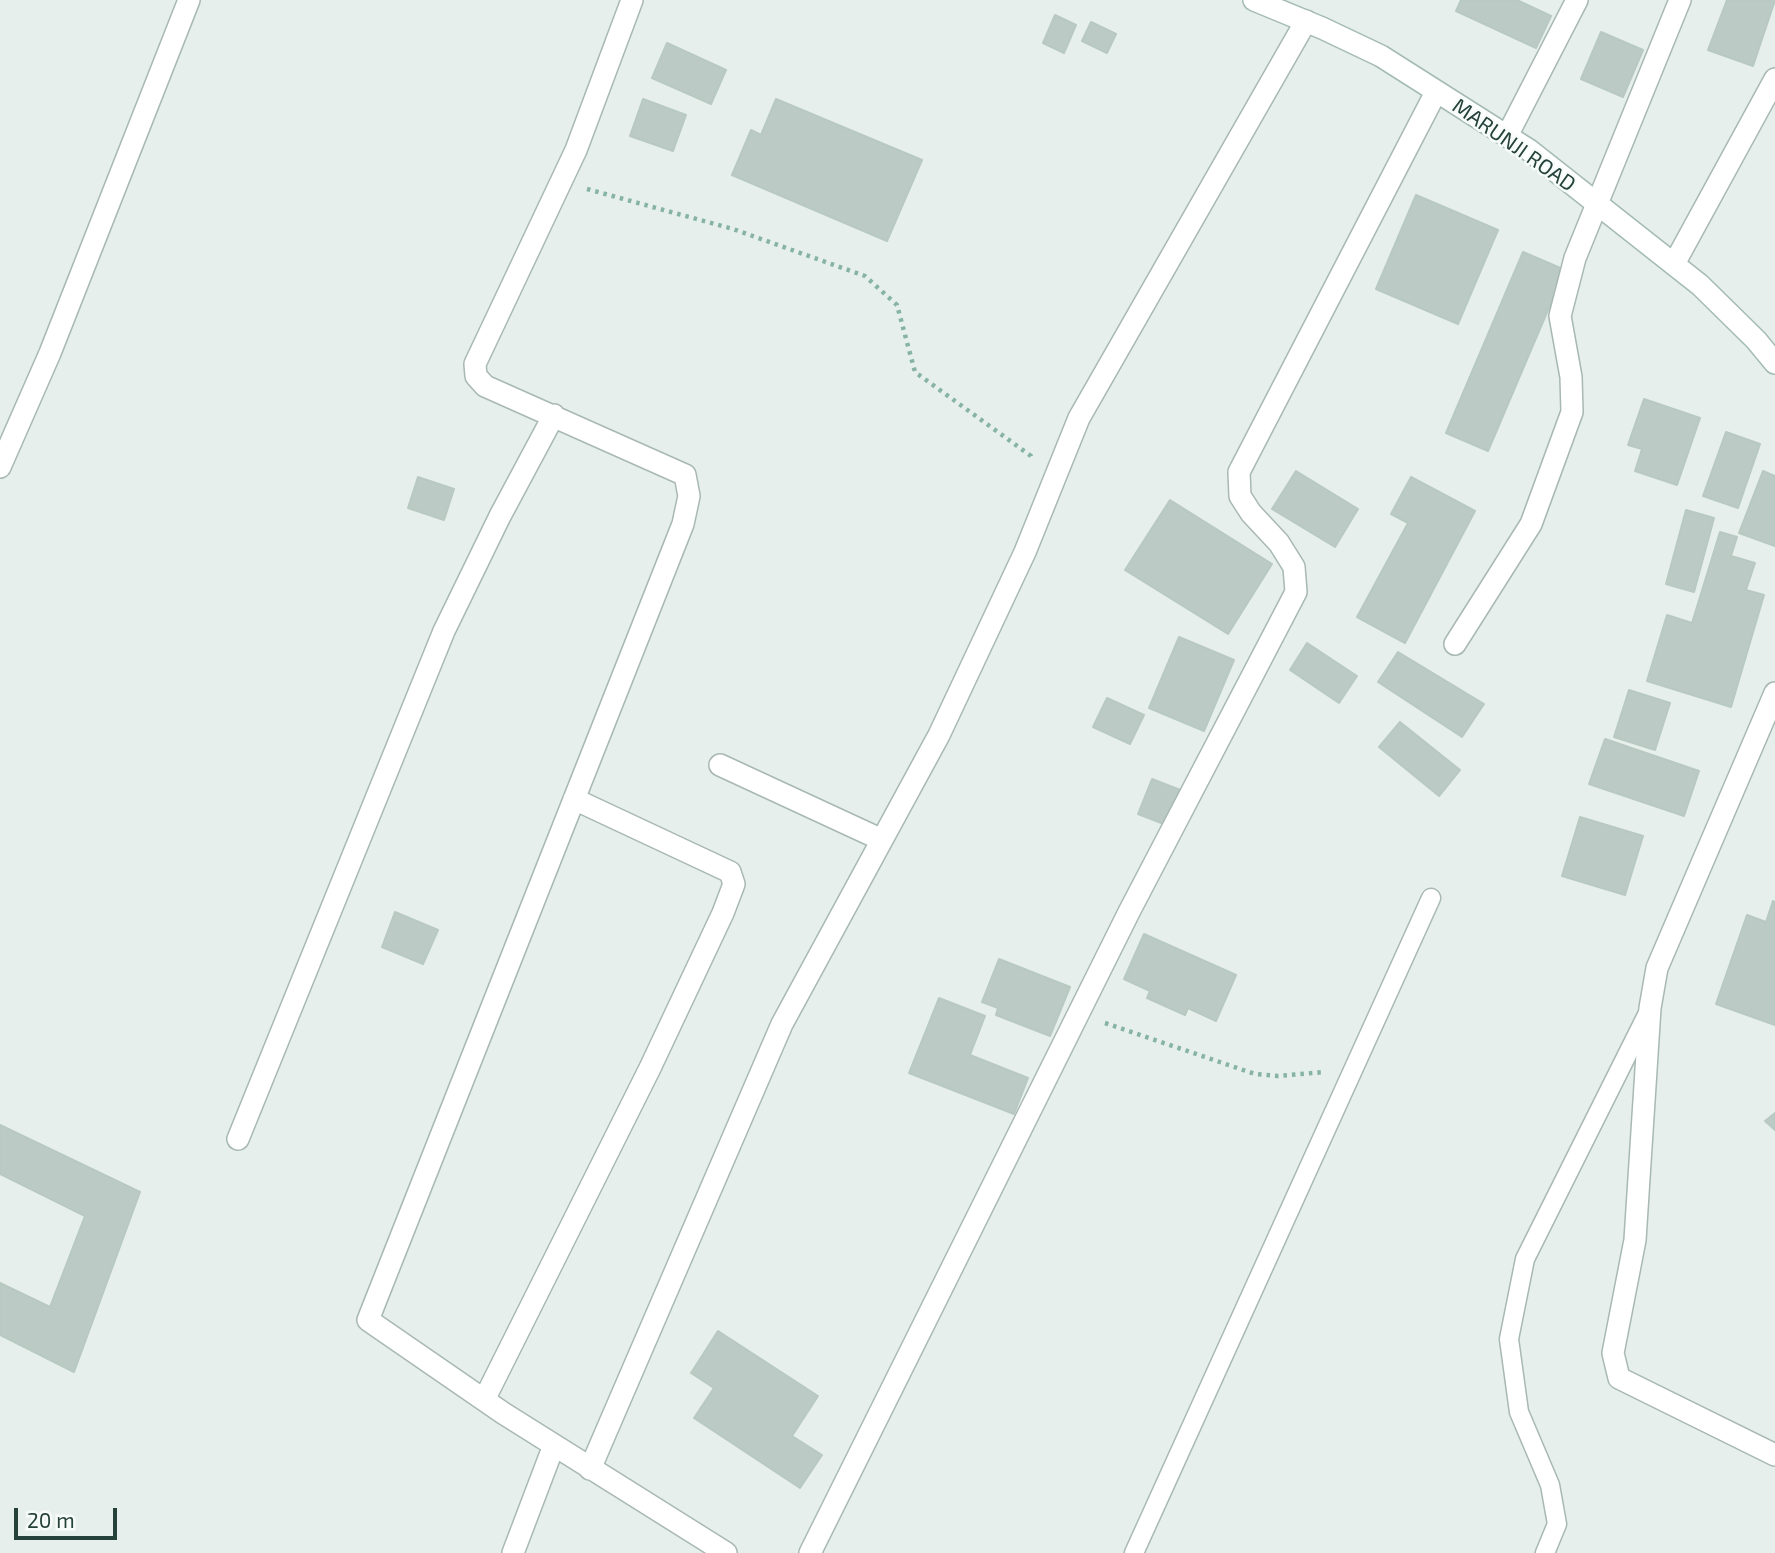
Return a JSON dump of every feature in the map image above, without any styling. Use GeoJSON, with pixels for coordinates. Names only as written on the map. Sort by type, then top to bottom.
{"type":"FeatureCollection","features":[{"type":"Feature","properties":{"kind":"street"},"geometry":{"type":"LineString","coordinates":[[0,467],[50,354],[189,0]]}},
{"type":"Feature","properties":{"kind":"street"},"geometry":{"type":"LineString","coordinates":[[632,0],[562,183],[475,364],[476,376],[485,386],[685,475],[689,496],[683,524],[368,1320],[554,1446],[726,1553]]}},
{"type":"Feature","properties":{"kind":"street","name":"MARUNJI ROAD"},"geometry":{"type":"LineString","coordinates":[[1254,0],[1381,56],[1529,150],[1674,264],[1728,312],[1775,363]]}},
{"type":"Feature","properties":{"kind":"street"},"geometry":{"type":"LineString","coordinates":[[1507,136],[1577,0]]}},
{"type":"Feature","properties":{"kind":"street"},"geometry":{"type":"LineString","coordinates":[[1455,645],[1531,524],[1572,412],[1571,377],[1560,316],[1575,258],[1680,0]]}},
{"type":"Feature","properties":{"kind":"street"},"geometry":{"type":"LineString","coordinates":[[590,1469],[782,1024],[939,735],[1026,551],[1079,418],[1306,21]]}},
{"type":"Feature","properties":{"kind":"street"},"geometry":{"type":"LineString","coordinates":[[1674,264],[1775,79]]}},
{"type":"Feature","properties":{"kind":"street"},"geometry":{"type":"LineString","coordinates":[[810,1553],[1129,912],[1296,592],[1294,567],[1279,543],[1251,513],[1240,496],[1239,472],[1436,92]]}},
{"type":"Feature","properties":{"kind":"street"},"geometry":{"type":"LineString","coordinates":[[238,1139],[444,631],[500,516],[554,415]]}},
{"type":"Feature","properties":{"kind":"street"},"geometry":{"type":"LineString","coordinates":[[1775,693],[1657,968],[1650,1008],[1635,1240],[1613,1353],[1619,1378],[1775,1455]]}},
{"type":"Feature","properties":{"kind":"street"},"geometry":{"type":"LineString","coordinates":[[719,765],[882,840]]}},
{"type":"Feature","properties":{"kind":"street"},"geometry":{"type":"LineString","coordinates":[[484,1400],[650,1068],[734,884],[730,872],[574,799]]}},
{"type":"Feature","properties":{"kind":"street"},"geometry":{"type":"LineString","coordinates":[[513,1553],[554,1446]]}},
{"type":"Feature","properties":{"kind":"lane"},"geometry":{"type":"LineString","coordinates":[[1134,1553],[1431,898]]}},
{"type":"Feature","properties":{"kind":"lane"},"geometry":{"type":"LineString","coordinates":[[1545,1553],[1557,1524],[1550,1485],[1519,1412],[1509,1339],[1525,1259],[1650,1008]]}},
{"type":"Feature","properties":{"kind":"path"},"geometry":{"type":"LineString","coordinates":[[562,183],[733,229],[865,276],[897,305],[915,372],[1031,456],[1046,500]]}},
{"type":"Feature","properties":{"kind":"path"},"geometry":{"type":"LineString","coordinates":[[1079,1014],[1255,1074],[1278,1076],[1354,1069]]}},
{"type":"Feature","properties":{"kind":"building"},"geometry":{"type":"Polygon","coordinates":[[[1461,0],[1517,0],[1551,16],[1536,48],[1456,11],[1461,0]]]}},
{"type":"Feature","properties":{"kind":"building"},"geometry":{"type":"Polygon","coordinates":[[[1727,0],[1775,0],[1753,66],[1708,50],[1727,0]]]}},
{"type":"Feature","properties":{"kind":"building"},"geometry":{"type":"Polygon","coordinates":[[[1055,15],[1076,25],[1064,53],[1043,43],[1055,15]]]}},
{"type":"Feature","properties":{"kind":"building"},"geometry":{"type":"Polygon","coordinates":[[[1091,22],[1116,34],[1107,53],[1082,41],[1091,22]]]}},
{"type":"Feature","properties":{"kind":"building"},"geometry":{"type":"Polygon","coordinates":[[[1601,32],[1643,50],[1623,97],[1581,79],[1601,32]]]}},
{"type":"Feature","properties":{"kind":"building"},"geometry":{"type":"Polygon","coordinates":[[[667,43],[726,70],[711,104],[652,78],[667,43]]]}},
{"type":"Feature","properties":{"kind":"building"},"geometry":{"type":"Polygon","coordinates":[[[643,99],[686,115],[673,151],[630,136],[643,99]]]}},
{"type":"Feature","properties":{"kind":"building"},"geometry":{"type":"Polygon","coordinates":[[[776,99],[922,160],[887,241],[732,175],[751,130],[761,135],[776,99]]]}},
{"type":"Feature","properties":{"kind":"building"},"geometry":{"type":"Polygon","coordinates":[[[1416,195],[1498,230],[1458,324],[1376,289],[1416,195]]]}},
{"type":"Feature","properties":{"kind":"building"},"geometry":{"type":"Polygon","coordinates":[[[1523,252],[1565,270],[1488,451],[1446,433],[1523,252]]]}},
{"type":"Feature","properties":{"kind":"building"},"geometry":{"type":"Polygon","coordinates":[[[1644,399],[1700,418],[1677,485],[1635,471],[1642,449],[1628,445],[1644,399]]]}},
{"type":"Feature","properties":{"kind":"building"},"geometry":{"type":"Polygon","coordinates":[[[1726,432],[1760,444],[1738,508],[1703,496],[1726,432]]]}},
{"type":"Feature","properties":{"kind":"building"},"geometry":{"type":"Polygon","coordinates":[[[1296,471],[1358,509],[1335,547],[1272,509],[1296,471]]]}},
{"type":"Feature","properties":{"kind":"building"},"geometry":{"type":"Polygon","coordinates":[[[1763,471],[1775,476],[1775,546],[1739,533],[1763,471]]]}},
{"type":"Feature","properties":{"kind":"building"},"geometry":{"type":"Polygon","coordinates":[[[418,477],[454,489],[444,520],[408,508],[418,477]]]}},
{"type":"Feature","properties":{"kind":"building"},"geometry":{"type":"Polygon","coordinates":[[[1411,477],[1475,511],[1405,643],[1357,617],[1408,523],[1391,514],[1411,477]]]}},
{"type":"Feature","properties":{"kind":"building"},"geometry":{"type":"Polygon","coordinates":[[[1170,500],[1272,564],[1228,634],[1125,570],[1170,500]]]}},
{"type":"Feature","properties":{"kind":"building"},"geometry":{"type":"Polygon","coordinates":[[[1686,510],[1714,518],[1694,592],[1666,584],[1686,510]]]}},
{"type":"Feature","properties":{"kind":"building"},"geometry":{"type":"Polygon","coordinates":[[[1720,532],[1737,537],[1731,556],[1755,563],[1746,590],[1764,595],[1731,707],[1647,681],[1667,615],[1692,623],[1720,532]]]}},
{"type":"Feature","properties":{"kind":"building"},"geometry":{"type":"Polygon","coordinates":[[[1179,637],[1234,660],[1204,731],[1149,708],[1179,637]]]}},
{"type":"Feature","properties":{"kind":"building"},"geometry":{"type":"Polygon","coordinates":[[[1307,643],[1357,676],[1339,703],[1290,670],[1307,643]]]}},
{"type":"Feature","properties":{"kind":"building"},"geometry":{"type":"Polygon","coordinates":[[[1398,652],[1484,704],[1462,737],[1378,682],[1398,652]]]}},
{"type":"Feature","properties":{"kind":"building"},"geometry":{"type":"Polygon","coordinates":[[[1629,690],[1670,703],[1655,750],[1614,737],[1629,690]]]}},
{"type":"Feature","properties":{"kind":"building"},"geometry":{"type":"Polygon","coordinates":[[[1107,698],[1144,715],[1130,744],[1093,727],[1107,698]]]}},
{"type":"Feature","properties":{"kind":"building"},"geometry":{"type":"Polygon","coordinates":[[[1400,722],[1460,770],[1439,796],[1379,747],[1400,722]]]}},
{"type":"Feature","properties":{"kind":"building"},"geometry":{"type":"Polygon","coordinates":[[[1605,739],[1699,771],[1684,816],[1589,784],[1605,739]]]}},
{"type":"Feature","properties":{"kind":"building"},"geometry":{"type":"Polygon","coordinates":[[[1152,779],[1183,791],[1169,826],[1138,814],[1152,779]]]}},
{"type":"Feature","properties":{"kind":"building"},"geometry":{"type":"Polygon","coordinates":[[[1580,817],[1643,836],[1625,895],[1562,876],[1580,817]]]}},
{"type":"Feature","properties":{"kind":"building"},"geometry":{"type":"Polygon","coordinates":[[[1773,901],[1775,1025],[1716,1004],[1747,915],[1766,922],[1773,901]]]}},
{"type":"Feature","properties":{"kind":"building"},"geometry":{"type":"Polygon","coordinates":[[[395,912],[438,930],[423,964],[382,947],[395,912]]]}},
{"type":"Feature","properties":{"kind":"building"},"geometry":{"type":"Polygon","coordinates":[[[1144,934],[1236,975],[1216,1021],[1188,1008],[1185,1015],[1147,998],[1150,991],[1124,979],[1144,934]]]}},
{"type":"Feature","properties":{"kind":"building"},"geometry":{"type":"Polygon","coordinates":[[[999,959],[1070,987],[1050,1036],[996,1015],[998,1008],[982,1002],[999,959]]]}},
{"type":"Feature","properties":{"kind":"building"},"geometry":{"type":"Polygon","coordinates":[[[939,998],[985,1016],[970,1055],[1028,1078],[1014,1114],[909,1073],[939,998]]]}},
{"type":"Feature","properties":{"kind":"building"},"geometry":{"type":"Polygon","coordinates":[[[1775,1113],[1775,1130],[1765,1121],[1775,1113]]]}},
{"type":"Feature","properties":{"kind":"building"},"geometry":{"type":"Polygon","coordinates":[[[0,1125],[140,1192],[74,1372],[0,1335],[0,1283],[50,1307],[85,1216],[0,1174],[0,1125]]]}},
{"type":"Feature","properties":{"kind":"building"},"geometry":{"type":"Polygon","coordinates":[[[718,1331],[818,1396],[792,1436],[822,1455],[800,1488],[694,1418],[714,1388],[691,1373],[718,1331]]]}}]}
